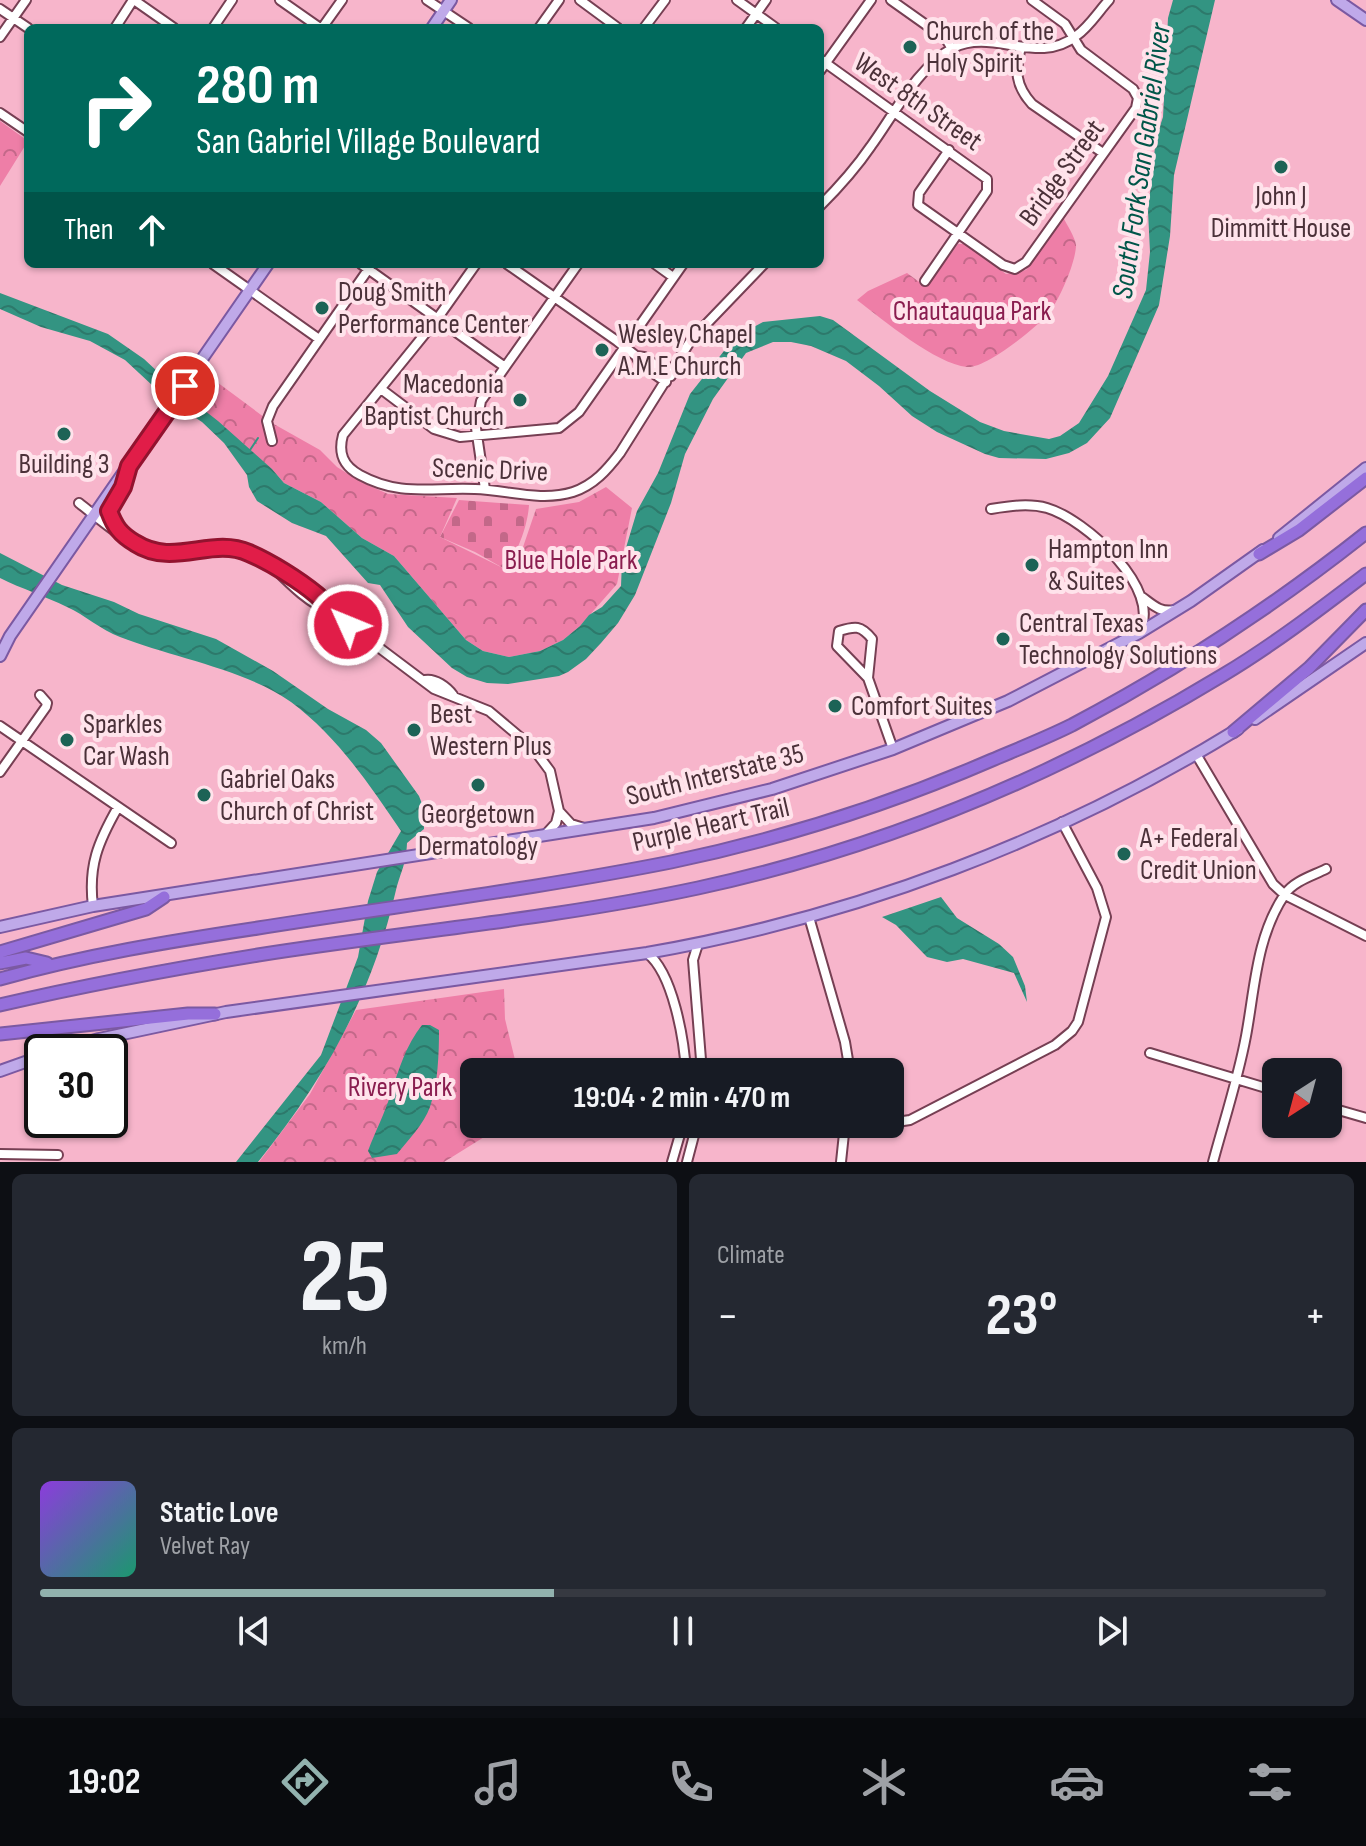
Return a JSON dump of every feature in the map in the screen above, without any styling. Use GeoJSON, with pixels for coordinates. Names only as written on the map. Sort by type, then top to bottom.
{"type":"FeatureCollection","features":[{"type":"Feature","properties":{"kind":"highway"},"geometry":{"type":"LineString","coordinates":[[1259,554],[1299,530],[1366,478]]}},
{"type":"Feature","properties":{"kind":"highway","name":"Purple Heart Trail"},"geometry":{"type":"LineString","coordinates":[[0,979],[52,964],[250,929],[669,862],[837,819],[943,781],[1069,727],[1165,673],[1283,597],[1366,533]]}},
{"type":"Feature","properties":{"kind":"highway","name":"Purple Heart Trail"},"geometry":{"type":"LineString","coordinates":[[0,1005],[256,956],[628,902],[757,874],[857,846],[931,820],[1062,763],[1172,705],[1226,674],[1366,574]]}},
{"type":"Feature","properties":{"kind":"highway"},"geometry":{"type":"LineString","coordinates":[[1233,732],[1309,668],[1366,610]]}},
{"type":"Feature","properties":{"kind":"highway"},"geometry":{"type":"LineString","coordinates":[[0,952],[146,909],[164,897]]}},
{"type":"Feature","properties":{"kind":"highway"},"geometry":{"type":"LineString","coordinates":[[0,963],[26,958],[52,964]]}},
{"type":"Feature","properties":{"kind":"highway"},"geometry":{"type":"LineString","coordinates":[[0,1034],[221,1013]]}},
{"type":"Feature","properties":{"kind":"main road"},"geometry":{"type":"LineString","coordinates":[[435,24],[451,0]]}},
{"type":"Feature","properties":{"kind":"main road"},"geometry":{"type":"LineString","coordinates":[[1337,0],[1366,20]]}},
{"type":"Feature","properties":{"kind":"main road"},"geometry":{"type":"LineString","coordinates":[[0,656],[10,636],[265,268]]}},
{"type":"Feature","properties":{"kind":"main road","name":"South Interstate 35"},"geometry":{"type":"LineString","coordinates":[[0,927],[93,906],[654,818],[772,789],[893,749],[1008,701],[1139,633],[1259,554],[1366,468]]}},
{"type":"Feature","properties":{"kind":"main road"},"geometry":{"type":"LineString","coordinates":[[0,645],[10,636]]}},
{"type":"Feature","properties":{"kind":"main road"},"geometry":{"type":"LineString","coordinates":[[122,1034],[221,1013],[647,953],[809,917],[933,876],[1119,796],[1290,697],[1366,643]]}},
{"type":"Feature","properties":{"kind":"main road"},"geometry":{"type":"LineString","coordinates":[[0,1071],[24,1062]]}},
{"type":"Feature","properties":{"kind":"street"},"geometry":{"type":"LineString","coordinates":[[0,37],[26,0]]}},
{"type":"Feature","properties":{"kind":"street"},"geometry":{"type":"LineString","coordinates":[[118,24],[134,0],[168,24]]}},
{"type":"Feature","properties":{"kind":"street"},"geometry":{"type":"LineString","coordinates":[[216,24],[232,0]]}},
{"type":"Feature","properties":{"kind":"street"},"geometry":{"type":"LineString","coordinates":[[280,0],[315,24]]}},
{"type":"Feature","properties":{"kind":"street"},"geometry":{"type":"LineString","coordinates":[[324,24],[342,0]]}},
{"type":"Feature","properties":{"kind":"street"},"geometry":{"type":"LineString","coordinates":[[427,0],[462,24]]}},
{"type":"Feature","properties":{"kind":"street"},"geometry":{"type":"LineString","coordinates":[[542,24],[559,0]]}},
{"type":"Feature","properties":{"kind":"street"},"geometry":{"type":"LineString","coordinates":[[580,0],[613,24]]}},
{"type":"Feature","properties":{"kind":"street"},"geometry":{"type":"LineString","coordinates":[[647,24],[665,0]]}},
{"type":"Feature","properties":{"kind":"street"},"geometry":{"type":"LineString","coordinates":[[737,0],[770,24]]}},
{"type":"Feature","properties":{"kind":"street"},"geometry":{"type":"LineString","coordinates":[[749,24],[766,0]]}},
{"type":"Feature","properties":{"kind":"street"},"geometry":{"type":"LineString","coordinates":[[824,61],[871,0]]}},
{"type":"Feature","properties":{"kind":"street"},"geometry":{"type":"LineString","coordinates":[[891,0],[946,39],[952,49]]}},
{"type":"Feature","properties":{"kind":"street"},"geometry":{"type":"LineString","coordinates":[[1032,0],[1065,24],[1074,38]]}},
{"type":"Feature","properties":{"kind":"street"},"geometry":{"type":"LineString","coordinates":[[824,202],[856,167],[930,66],[952,49],[983,41],[1049,48],[1074,38],[1109,0]]}},
{"type":"Feature","properties":{"kind":"street"},"geometry":{"type":"LineString","coordinates":[[0,9],[24,25]]}},
{"type":"Feature","properties":{"kind":"street","name":"Bridge Street"},"geometry":{"type":"LineString","coordinates":[[958,235],[1003,265],[1015,269],[1026,262],[1136,108],[1138,98],[1133,89],[1085,54],[1074,38]]}},
{"type":"Feature","properties":{"kind":"street"},"geometry":{"type":"LineString","coordinates":[[1021,47],[1016,70],[1024,95],[1032,104],[1103,153]]}},
{"type":"Feature","properties":{"kind":"street","name":"West 8th Street"},"geometry":{"type":"LineString","coordinates":[[824,65],[984,176],[989,183],[987,191],[958,235]]}},
{"type":"Feature","properties":{"kind":"street"},"geometry":{"type":"LineString","coordinates":[[0,113],[24,129]]}},
{"type":"Feature","properties":{"kind":"street"},"geometry":{"type":"LineString","coordinates":[[925,281],[958,235],[921,208],[917,201],[919,193],[949,150]]}},
{"type":"Feature","properties":{"kind":"street"},"geometry":{"type":"LineString","coordinates":[[219,268],[319,339]]}},
{"type":"Feature","properties":{"kind":"street"},"geometry":{"type":"LineString","coordinates":[[272,441],[267,426],[268,416],[366,268]]}},
{"type":"Feature","properties":{"kind":"street"},"geometry":{"type":"LineString","coordinates":[[370,268],[505,367]]}},
{"type":"Feature","properties":{"kind":"street"},"geometry":{"type":"LineString","coordinates":[[473,268],[381,389],[434,429],[451,436],[478,437],[566,425],[579,412],[680,268]]}},
{"type":"Feature","properties":{"kind":"street"},"geometry":{"type":"LineString","coordinates":[[513,268],[636,356],[644,357],[669,379]]}},
{"type":"Feature","properties":{"kind":"street"},"geometry":{"type":"LineString","coordinates":[[485,489],[477,416],[481,401],[575,268]]}},
{"type":"Feature","properties":{"kind":"street"},"geometry":{"type":"LineString","coordinates":[[661,268],[673,277]]}},
{"type":"Feature","properties":{"kind":"street","name":"Scenic Drive"},"geometry":{"type":"LineString","coordinates":[[381,389],[343,435],[340,450],[348,467],[387,487],[485,489],[550,495],[586,487],[613,463],[699,331],[760,268]]}},
{"type":"Feature","properties":{"kind":"street"},"geometry":{"type":"LineString","coordinates":[[117,531],[109,511],[123,487],[129,466]]}},
{"type":"Feature","properties":{"kind":"street"},"geometry":{"type":"LineString","coordinates":[[79,503],[139,546],[161,553],[175,555],[218,548],[251,554],[274,568],[317,607],[333,613],[434,689],[489,711],[543,758],[554,782],[559,811],[553,828],[542,837]]}},
{"type":"Feature","properties":{"kind":"street"},"geometry":{"type":"LineString","coordinates":[[991,509],[1027,505],[1046,507],[1080,524],[1105,545],[1141,596],[1157,609],[1167,612],[1176,610]]}},
{"type":"Feature","properties":{"kind":"street"},"geometry":{"type":"LineString","coordinates":[[1139,633],[1145,616],[1141,596]]}},
{"type":"Feature","properties":{"kind":"street"},"geometry":{"type":"LineString","coordinates":[[868,678],[841,653],[837,646],[839,631],[856,626],[863,628],[872,639],[868,678],[893,749]]}},
{"type":"Feature","properties":{"kind":"street"},"geometry":{"type":"LineString","coordinates":[[0,772],[46,707],[47,703],[40,695]]}},
{"type":"Feature","properties":{"kind":"street"},"geometry":{"type":"LineString","coordinates":[[0,726],[171,843]]}},
{"type":"Feature","properties":{"kind":"street"},"geometry":{"type":"LineString","coordinates":[[1196,754],[1266,874],[1285,895],[1366,936]]}},
{"type":"Feature","properties":{"kind":"street"},"geometry":{"type":"LineString","coordinates":[[93,906],[91,874],[95,855],[118,807]]}},
{"type":"Feature","properties":{"kind":"street"},"geometry":{"type":"LineString","coordinates":[[559,811],[571,824],[588,828]]}},
{"type":"Feature","properties":{"kind":"street"},"geometry":{"type":"LineString","coordinates":[[904,1121],[1055,1045],[1078,1022],[1106,917],[1097,888],[1062,822]]}},
{"type":"Feature","properties":{"kind":"street"},"geometry":{"type":"LineString","coordinates":[[1213,1162],[1245,1040],[1258,958],[1285,895],[1293,885],[1326,869]]}},
{"type":"Feature","properties":{"kind":"street"},"geometry":{"type":"LineString","coordinates":[[809,917],[848,1058]]}},
{"type":"Feature","properties":{"kind":"street"},"geometry":{"type":"LineString","coordinates":[[698,944],[693,960],[701,1058]]}},
{"type":"Feature","properties":{"kind":"street"},"geometry":{"type":"LineString","coordinates":[[647,953],[659,964],[666,981],[684,1058]]}},
{"type":"Feature","properties":{"kind":"street"},"geometry":{"type":"LineString","coordinates":[[1150,1053],[1262,1087]]}},
{"type":"Feature","properties":{"kind":"street"},"geometry":{"type":"LineString","coordinates":[[1342,1111],[1366,1118]]}},
{"type":"Feature","properties":{"kind":"street"},"geometry":{"type":"LineString","coordinates":[[672,1162],[679,1138]]}},
{"type":"Feature","properties":{"kind":"street"},"geometry":{"type":"LineString","coordinates":[[687,1162],[693,1138]]}},
{"type":"Feature","properties":{"kind":"street"},"geometry":{"type":"LineString","coordinates":[[841,1162],[844,1138]]}},
{"type":"Feature","properties":{"kind":"street"},"geometry":{"type":"LineString","coordinates":[[0,1154],[58,1155]]}},
{"type":"Feature","properties":{"kind":"green space"},"geometry":{"type":"Polygon","coordinates":[[[0,121],[24,138],[24,147],[0,186],[0,121]]]}},
{"type":"Feature","properties":{"kind":"green space","name":"Chautauqua Park"},"geometry":{"type":"Polygon","coordinates":[[[1063,217],[1076,245],[1070,271],[1057,300],[1033,328],[986,362],[967,367],[940,358],[857,300],[868,291],[907,273],[926,287],[958,244],[965,244],[1006,274],[1026,270],[1063,217]]]}},
{"type":"Feature","properties":{"kind":"green space","name":"Blue Hole Park"},"geometry":{"type":"Polygon","coordinates":[[[202,371],[272,423],[320,450],[337,467],[361,482],[388,494],[457,498],[440,537],[503,568],[522,550],[536,509],[579,502],[606,487],[632,508],[617,584],[580,626],[563,640],[540,651],[509,657],[483,651],[466,640],[394,556],[362,538],[321,502],[284,483],[272,469],[183,401],[202,371]]]}},
{"type":"Feature","properties":{"kind":"green space"},"geometry":{"type":"Polygon","coordinates":[[[459,500],[529,505],[521,539],[503,568],[440,537],[459,500]]]}},
{"type":"Feature","properties":{"kind":"green space","name":"Rivery Park"},"geometry":{"type":"Polygon","coordinates":[[[504,989],[505,1019],[515,1058],[460,1058],[460,1138],[483,1138],[444,1162],[259,1162],[310,1094],[356,1010],[504,989]]]}},
{"type":"Feature","properties":{"kind":"water"},"geometry":{"type":"Polygon","coordinates":[[[1173,0],[1215,0],[1174,175],[1170,236],[1159,305],[1110,418],[1087,443],[1069,453],[1046,459],[999,458],[937,432],[912,416],[846,361],[811,346],[773,342],[746,353],[713,399],[685,454],[671,503],[635,595],[618,623],[586,659],[559,676],[508,684],[487,683],[452,668],[408,627],[380,585],[368,583],[326,536],[292,523],[257,501],[249,487],[247,475],[224,443],[202,422],[167,399],[125,360],[90,341],[41,327],[0,309],[0,293],[108,334],[144,359],[218,421],[284,483],[321,502],[362,538],[394,556],[466,640],[483,651],[509,657],[540,651],[563,640],[602,607],[621,586],[622,561],[637,511],[658,473],[690,394],[735,337],[763,322],[820,316],[833,320],[930,391],[980,422],[1004,431],[1049,439],[1060,436],[1079,423],[1108,376],[1146,290],[1150,252],[1148,211],[1156,138],[1163,117],[1168,18],[1173,0]]]}},
{"type":"Feature","properties":{"kind":"water"},"geometry":{"type":"Polygon","coordinates":[[[0,553],[62,585],[216,639],[273,671],[328,709],[366,730],[381,743],[419,796],[424,809],[424,829],[407,843],[386,928],[359,1000],[325,1067],[258,1162],[236,1162],[321,1055],[358,957],[368,901],[377,872],[401,831],[338,745],[291,702],[253,681],[113,634],[74,610],[0,578],[0,553]]]}},
{"type":"Feature","properties":{"kind":"water"},"geometry":{"type":"Polygon","coordinates":[[[941,897],[957,918],[999,944],[1013,957],[1025,986],[1027,1002],[1014,973],[963,959],[947,962],[927,957],[896,925],[882,917],[941,897]]]}},
{"type":"Feature","properties":{"kind":"water"},"geometry":{"type":"Polygon","coordinates":[[[422,1025],[439,1030],[436,1079],[430,1107],[420,1126],[397,1154],[372,1158],[368,1151],[404,1058],[422,1025]]]}},
{"type":"Feature","properties":{"kind":"waterway"},"geometry":{"type":"LineString","coordinates":[[250,450],[258,438]]}},
{"type":"Feature","properties":{"kind":"place","name":"Church of the Holy Spirit"},"geometry":{"type":"Point","coordinates":[910,47]}},
{"type":"Feature","properties":{"kind":"place","name":"John J Dimmitt House"},"geometry":{"type":"Point","coordinates":[1281,167]}},
{"type":"Feature","properties":{"kind":"place","name":"Doug Smith Performance Center"},"geometry":{"type":"Point","coordinates":[322,308]}},
{"type":"Feature","properties":{"kind":"place","name":"Wesley Chapel A.M.E Church"},"geometry":{"type":"Point","coordinates":[602,350]}},
{"type":"Feature","properties":{"kind":"place","name":"Macedonia Baptist Church"},"geometry":{"type":"Point","coordinates":[520,400]}},
{"type":"Feature","properties":{"kind":"place","name":"Building 3"},"geometry":{"type":"Point","coordinates":[64,434]}},
{"type":"Feature","properties":{"kind":"place","name":"Hampton Inn & Suites"},"geometry":{"type":"Point","coordinates":[1032,565]}},
{"type":"Feature","properties":{"kind":"place","name":"Central Texas Technology Solutions"},"geometry":{"type":"Point","coordinates":[1003,639]}},
{"type":"Feature","properties":{"kind":"place","name":"Comfort Suites"},"geometry":{"type":"Point","coordinates":[835,706]}},
{"type":"Feature","properties":{"kind":"place","name":"Best Western Plus"},"geometry":{"type":"Point","coordinates":[414,730]}},
{"type":"Feature","properties":{"kind":"place","name":"Sparkles Car Wash"},"geometry":{"type":"Point","coordinates":[67,740]}},
{"type":"Feature","properties":{"kind":"place","name":"Georgetown Dermatology"},"geometry":{"type":"Point","coordinates":[478,785]}},
{"type":"Feature","properties":{"kind":"place","name":"Gabriel Oaks Church of Christ"},"geometry":{"type":"Point","coordinates":[204,795]}},
{"type":"Feature","properties":{"kind":"place","name":"A+ Federal Credit Union"},"geometry":{"type":"Point","coordinates":[1124,854]}},
{"type":"Feature","properties":{"kind":"route"},"geometry":{"type":"LineString","coordinates":[[185,386],[129,466],[123,487],[109,511],[117,531],[139,546],[161,553],[175,555],[220,548],[243,550],[307,587],[348,625]]}},
{"type":"Feature","properties":{"kind":"water label","name":"South Fork San Gabriel River"},"geometry":{"type":"Point","coordinates":[1142,161]}}]}
